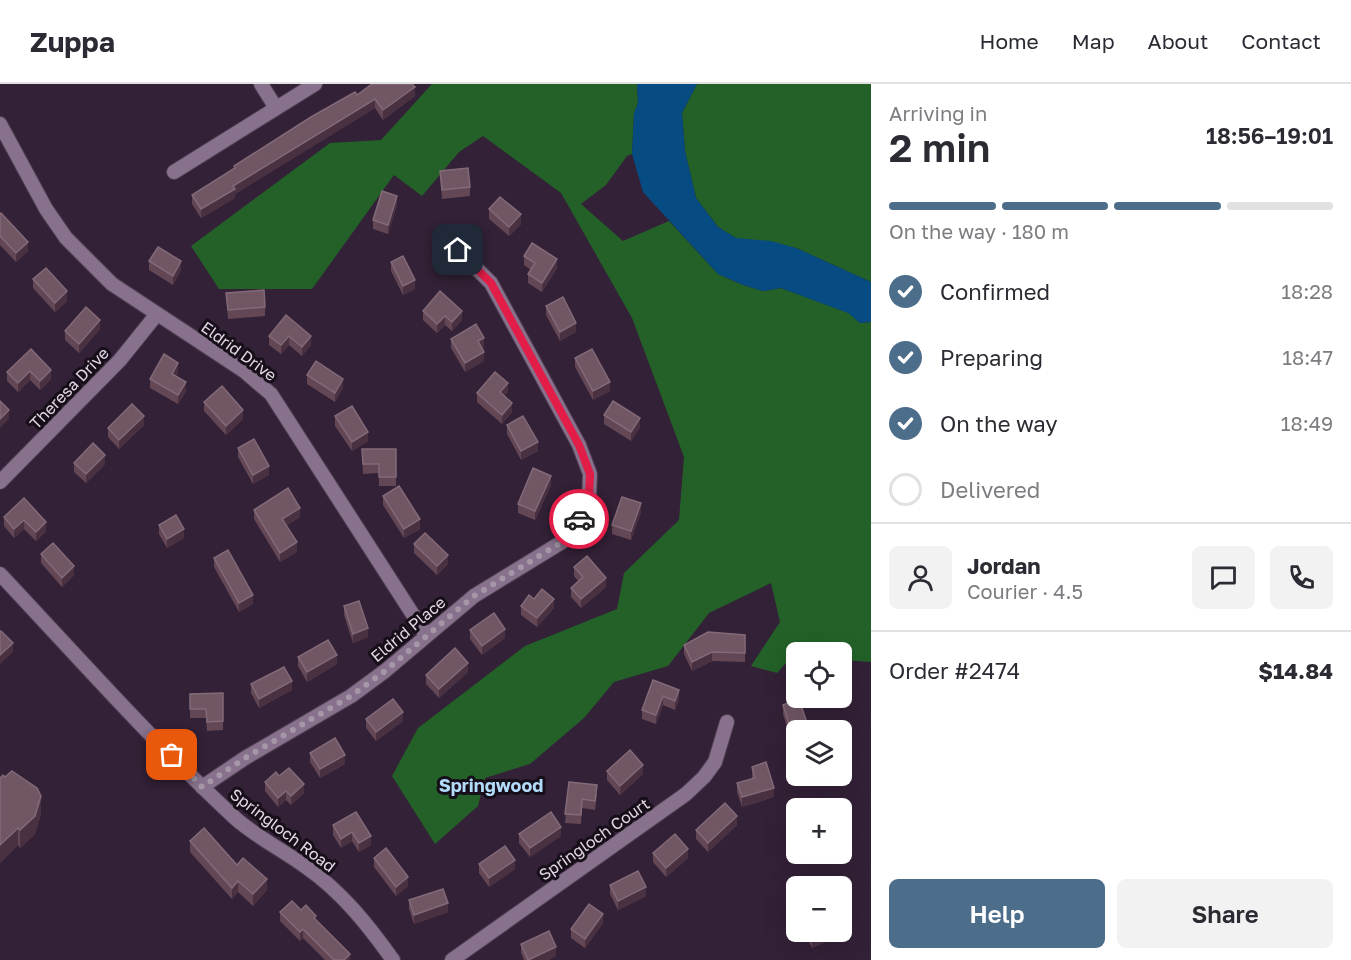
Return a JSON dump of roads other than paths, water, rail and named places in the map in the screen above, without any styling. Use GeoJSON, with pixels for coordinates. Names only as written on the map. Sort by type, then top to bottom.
{"type":"FeatureCollection","features":[{"type":"Feature","properties":{"kind":"street"},"geometry":{"type":"LineString","coordinates":[[261,84],[276,108]]}},
{"type":"Feature","properties":{"kind":"street"},"geometry":{"type":"LineString","coordinates":[[174,172],[315,84]]}},
{"type":"Feature","properties":{"kind":"street","name":"Eldrid Drive"},"geometry":{"type":"LineString","coordinates":[[0,126],[46,209],[66,238],[112,284],[244,371],[271,393],[426,635]]}},
{"type":"Feature","properties":{"kind":"street","name":"Eldrid Place"},"geometry":{"type":"LineString","coordinates":[[202,787],[245,758],[351,696],[385,671],[474,596],[562,542],[577,525],[589,498],[590,474],[579,445],[491,283],[458,250]]}},
{"type":"Feature","properties":{"kind":"street","name":"Theresa Drive"},"geometry":{"type":"LineString","coordinates":[[0,482],[120,360],[157,314]]}},
{"type":"Feature","properties":{"kind":"street","name":"Springloch Road"},"geometry":{"type":"LineString","coordinates":[[0,574],[202,787],[238,821],[308,868],[343,897],[393,960]]}},
{"type":"Feature","properties":{"kind":"street","name":"Springloch Court"},"geometry":{"type":"LineString","coordinates":[[452,960],[686,794],[704,777],[715,762],[727,722]]}},
{"type":"Feature","properties":{"kind":"water"},"geometry":{"type":"Polygon","coordinates":[[[637,84],[697,84],[682,113],[685,151],[696,198],[718,227],[736,238],[771,241],[796,248],[871,282],[871,322],[860,323],[848,313],[781,288],[763,291],[718,274],[643,192],[632,154],[634,113],[638,103],[637,84]]]}},
{"type":"Feature","properties":{"kind":"district","name":"Springwood"},"geometry":{"type":"Point","coordinates":[491,786]}}]}
